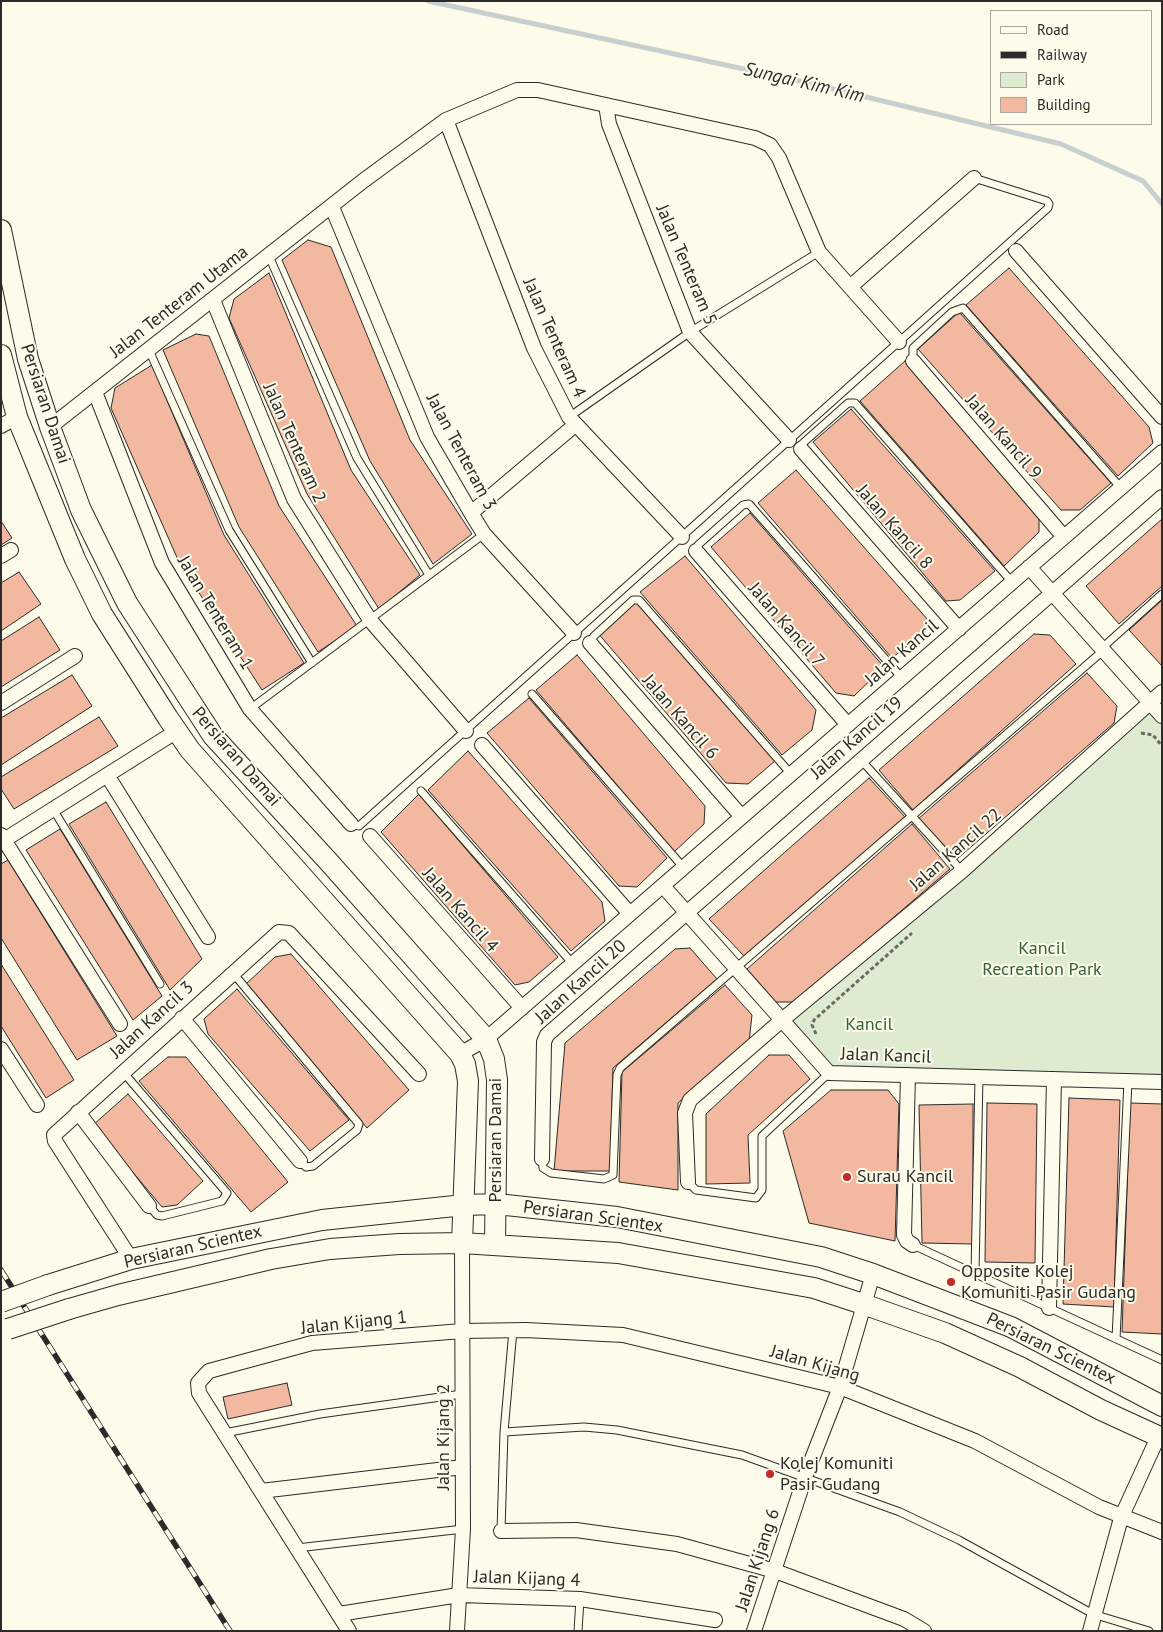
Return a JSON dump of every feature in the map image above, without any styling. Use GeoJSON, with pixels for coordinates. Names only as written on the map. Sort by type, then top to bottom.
{"type":"FeatureCollection","features":[{"type":"Feature","properties":{"kind":"main road","name":"Persiaran Damai"},"geometry":{"type":"LineString","coordinates":[[1,230],[28,359],[50,427],[81,510],[127,603],[195,712],[213,736],[334,868],[486,1039],[494,1058],[497,1080],[497,1204],[495,1245]]}},
{"type":"Feature","properties":{"kind":"main road","name":"Persiaran Damai"},"geometry":{"type":"LineString","coordinates":[[1,355],[9,422],[102,614],[177,731],[190,750],[460,1054],[465,1064],[468,1081],[462,1243]]}},
{"type":"Feature","properties":{"kind":"main road","name":"Persiaran Scientex"},"geometry":{"type":"LineString","coordinates":[[1,1302],[48,1284],[131,1259],[322,1220],[464,1204],[497,1204],[617,1217],[821,1257],[873,1274],[1011,1326],[1162,1406]]}},
{"type":"Feature","properties":{"kind":"main road","name":"Persiaran Scientex"},"geometry":{"type":"LineString","coordinates":[[5,1330],[118,1295],[271,1258],[350,1247],[462,1243],[618,1253],[814,1288],[863,1304],[945,1334],[1020,1367],[1100,1410],[1160,1437]]}},
{"type":"Feature","properties":{"kind":"street","name":"Jalan Tenteram Utama"},"geometry":{"type":"LineString","coordinates":[[50,427],[363,181],[446,120],[517,90],[538,90],[756,138],[770,145],[779,158],[819,252]]}},
{"type":"Feature","properties":{"kind":"street","name":"Jalan Tenteram 5"},"geometry":{"type":"LineString","coordinates":[[606,105],[609,124],[690,332],[789,440]]}},
{"type":"Feature","properties":{"kind":"street","name":"Jalan Tenteram 4"},"geometry":{"type":"LineString","coordinates":[[446,120],[534,348],[572,421],[682,537]]}},
{"type":"Feature","properties":{"kind":"street"},"geometry":{"type":"LineString","coordinates":[[850,287],[974,178]]}},
{"type":"Feature","properties":{"kind":"street","name":"Jalan Tenteram 3"},"geometry":{"type":"LineString","coordinates":[[332,207],[427,436],[484,534],[574,633]]}},
{"type":"Feature","properties":{"kind":"street"},"geometry":{"type":"LineString","coordinates":[[1016,251],[1162,417]]}},
{"type":"Feature","properties":{"kind":"street"},"geometry":{"type":"LineString","coordinates":[[819,252],[899,342]]}},
{"type":"Feature","properties":{"kind":"street","name":"Jalan Tenteram 2"},"geometry":{"type":"LineString","coordinates":[[213,300],[294,499],[370,620],[466,731]]}},
{"type":"Feature","properties":{"kind":"street","name":"Jalan Kancil 9"},"geometry":{"type":"LineString","coordinates":[[913,361],[1064,537]]}},
{"type":"Feature","properties":{"kind":"street","name":"Jalan Tenteram 1"},"geometry":{"type":"LineString","coordinates":[[95,392],[162,562],[250,709],[351,824]]}},
{"type":"Feature","properties":{"kind":"street"},"geometry":{"type":"LineString","coordinates":[[471,513],[572,421]]}},
{"type":"Feature","properties":{"kind":"street","name":"Jalan Kancil 8"},"geometry":{"type":"LineString","coordinates":[[802,450],[958,629]]}},
{"type":"Feature","properties":{"kind":"street","name":"Jalan Kancil"},"geometry":{"type":"LineString","coordinates":[[460,1054],[486,1039],[1162,452]]}},
{"type":"Feature","properties":{"kind":"street","name":"Jalan Kancil 19"},"geometry":{"type":"LineString","coordinates":[[687,913],[1162,497]]}},
{"type":"Feature","properties":{"kind":"street","name":"Jalan Kancil 7"},"geometry":{"type":"LineString","coordinates":[[696,551],[848,725]]}},
{"type":"Feature","properties":{"kind":"street"},"geometry":{"type":"LineString","coordinates":[[1029,567],[1162,716]]}},
{"type":"Feature","properties":{"kind":"street","name":"Jalan Kancil 6"},"geometry":{"type":"LineString","coordinates":[[590,643],[742,816]]}},
{"type":"Feature","properties":{"kind":"street"},"geometry":{"type":"LineString","coordinates":[[1,703],[75,656]]}},
{"type":"Feature","properties":{"kind":"street","name":"Jalan Kancil 22"},"geometry":{"type":"LineString","coordinates":[[688,1182],[686,1106],[782,1020],[962,871],[1162,692]]}},
{"type":"Feature","properties":{"kind":"street"},"geometry":{"type":"LineString","coordinates":[[120,1024],[2,839],[177,731]]}},
{"type":"Feature","properties":{"kind":"street"},"geometry":{"type":"LineString","coordinates":[[482,745],[630,914]]}},
{"type":"Feature","properties":{"kind":"street"},"geometry":{"type":"LineString","coordinates":[[107,775],[208,938]]}},
{"type":"Feature","properties":{"kind":"street","name":"Jalan Kancil 4"},"geometry":{"type":"LineString","coordinates":[[370,836],[522,1008]]}},
{"type":"Feature","properties":{"kind":"street","name":"Jalan Kancil"},"geometry":{"type":"LineString","coordinates":[[663,886],[830,1073],[1162,1082]]}},
{"type":"Feature","properties":{"kind":"street","name":"Jalan Kancil 20"},"geometry":{"type":"LineString","coordinates":[[542,1159],[545,1037],[687,913]]}},
{"type":"Feature","properties":{"kind":"street","name":"Jalan Kancil 3"},"geometry":{"type":"LineString","coordinates":[[131,1259],[55,1141],[54,1135],[58,1129],[282,930],[289,933],[419,1074]]}},
{"type":"Feature","properties":{"kind":"street"},"geometry":{"type":"LineString","coordinates":[[182,1018],[300,1161]]}},
{"type":"Feature","properties":{"kind":"street"},"geometry":{"type":"LineString","coordinates":[[1,1049],[37,1105]]}},
{"type":"Feature","properties":{"kind":"street"},"geometry":{"type":"LineString","coordinates":[[908,1075],[904,1235],[907,1241],[914,1245]]}},
{"type":"Feature","properties":{"kind":"street"},"geometry":{"type":"LineString","coordinates":[[1048,1308],[1054,1079]]}},
{"type":"Feature","properties":{"kind":"street"},"geometry":{"type":"LineString","coordinates":[[78,1112],[150,1206]]}},
{"type":"Feature","properties":{"kind":"street","name":"Jalan Kijang 2"},"geometry":{"type":"LineString","coordinates":[[457,1631],[463,1529],[462,1243]]}},
{"type":"Feature","properties":{"kind":"street","name":"Jalan Kijang 6"},"geometry":{"type":"LineString","coordinates":[[754,1631],[806,1477],[840,1386],[873,1274]]}},
{"type":"Feature","properties":{"kind":"street","name":"Jalan Kijang"},"geometry":{"type":"LineString","coordinates":[[462,1331],[513,1330],[623,1335],[840,1386],[975,1441],[1122,1518],[1162,1532]]}},
{"type":"Feature","properties":{"kind":"street","name":"Jalan Kijang 1"},"geometry":{"type":"LineString","coordinates":[[224,1433],[199,1393],[198,1383],[209,1371],[312,1343],[462,1331]]}},
{"type":"Feature","properties":{"kind":"street"},"geometry":{"type":"LineString","coordinates":[[224,1433],[349,1631]]}},
{"type":"Feature","properties":{"kind":"street"},"geometry":{"type":"LineString","coordinates":[[1090,1631],[1122,1518],[1160,1437]]}},
{"type":"Feature","properties":{"kind":"street"},"geometry":{"type":"LineString","coordinates":[[261,1491],[463,1467]]}},
{"type":"Feature","properties":{"kind":"street"},"geometry":{"type":"LineString","coordinates":[[501,1531],[576,1530],[678,1544],[775,1570],[904,1619],[924,1631]]}},
{"type":"Feature","properties":{"kind":"street","name":"Jalan Kijang 4"},"geometry":{"type":"LineString","coordinates":[[338,1614],[460,1595],[580,1599],[715,1620]]}},
{"type":"Feature","properties":{"kind":"lane"},"geometry":{"type":"LineString","coordinates":[[351,824],[359,826],[1048,208],[1049,204],[1047,201],[974,178]]}},
{"type":"Feature","properties":{"kind":"lane"},"geometry":{"type":"LineString","coordinates":[[572,421],[690,332],[819,252]]}},
{"type":"Feature","properties":{"kind":"lane"},"geometry":{"type":"LineString","coordinates":[[269,256],[357,458],[429,575]]}},
{"type":"Feature","properties":{"kind":"lane"},"geometry":{"type":"LineString","coordinates":[[913,361],[913,348],[952,312],[963,308],[1121,488]]}},
{"type":"Feature","properties":{"kind":"lane"},"geometry":{"type":"LineString","coordinates":[[149,350],[229,530],[312,663]]}},
{"type":"Feature","properties":{"kind":"lane"},"geometry":{"type":"LineString","coordinates":[[802,450],[802,444],[848,403],[855,403],[1012,582]]}},
{"type":"Feature","properties":{"kind":"lane"},"geometry":{"type":"LineString","coordinates":[[696,551],[698,545],[743,505],[749,504],[902,678]]}},
{"type":"Feature","properties":{"kind":"lane"},"geometry":{"type":"LineString","coordinates":[[250,709],[484,534]]}},
{"type":"Feature","properties":{"kind":"lane"},"geometry":{"type":"LineString","coordinates":[[542,1159],[543,1168],[551,1173],[604,1179],[613,1175],[618,1070],[913,817],[1103,649],[1162,594]]}},
{"type":"Feature","properties":{"kind":"lane"},"geometry":{"type":"LineString","coordinates":[[590,643],[594,636],[633,600],[639,600],[792,774]]}},
{"type":"Feature","properties":{"kind":"lane"},"geometry":{"type":"LineString","coordinates":[[532,694],[684,868]]}},
{"type":"Feature","properties":{"kind":"lane"},"geometry":{"type":"LineString","coordinates":[[862,760],[962,871]]}},
{"type":"Feature","properties":{"kind":"lane"},"geometry":{"type":"LineString","coordinates":[[421,791],[572,964]]}},
{"type":"Feature","properties":{"kind":"lane"},"geometry":{"type":"LineString","coordinates":[[53,809],[160,984]]}},
{"type":"Feature","properties":{"kind":"lane"},"geometry":{"type":"LineString","coordinates":[[233,973],[359,1124],[356,1130],[313,1166],[306,1167],[300,1161]]}},
{"type":"Feature","properties":{"kind":"lane"},"geometry":{"type":"LineString","coordinates":[[123,1071],[227,1194],[222,1201],[162,1216],[157,1215],[150,1206]]}},
{"type":"Feature","properties":{"kind":"lane"},"geometry":{"type":"LineString","coordinates":[[688,1182],[696,1190],[756,1198],[762,1190],[762,1136],[830,1073]]}},
{"type":"Feature","properties":{"kind":"lane"},"geometry":{"type":"LineString","coordinates":[[976,1274],[979,1077]]}},
{"type":"Feature","properties":{"kind":"lane"},"geometry":{"type":"LineString","coordinates":[[1116,1339],[1128,1082]]}},
{"type":"Feature","properties":{"kind":"lane"},"geometry":{"type":"LineString","coordinates":[[914,1245],[1162,1360]]}},
{"type":"Feature","properties":{"kind":"lane"},"geometry":{"type":"LineString","coordinates":[[501,1531],[504,1432],[513,1330]]}},
{"type":"Feature","properties":{"kind":"lane"},"geometry":{"type":"LineString","coordinates":[[224,1433],[320,1414],[462,1394]]}},
{"type":"Feature","properties":{"kind":"lane"},"geometry":{"type":"LineString","coordinates":[[504,1432],[584,1427],[617,1430],[742,1455],[900,1512],[959,1540],[1094,1614],[1149,1631]]}},
{"type":"Feature","properties":{"kind":"lane"},"geometry":{"type":"LineString","coordinates":[[297,1548],[463,1529]]}},
{"type":"Feature","properties":{"kind":"lane"},"geometry":{"type":"LineString","coordinates":[[578,1631],[580,1599]]}},
{"type":"Feature","properties":{"kind":"path"},"geometry":{"type":"LineString","coordinates":[[1135,738],[1142,732],[1153,735],[1162,746]]}},
{"type":"Feature","properties":{"kind":"path"},"geometry":{"type":"LineString","coordinates":[[818,1042],[812,1025],[814,1020],[919,927]]}},
{"type":"Feature","properties":{"kind":"green space","name":"Kancil Recreation Park"},"geometry":{"type":"Polygon","coordinates":[[[1147,707],[1162,724],[1162,1082],[829,1073],[781,1020],[1147,707]]]}},
{"type":"Feature","properties":{"kind":"building"},"geometry":{"type":"Polygon","coordinates":[[[308,240],[331,247],[410,440],[472,534],[433,564],[370,461],[282,260],[308,240]]]}},
{"type":"Feature","properties":{"kind":"building"},"geometry":{"type":"Polygon","coordinates":[[[1009,268],[1149,427],[1153,443],[1118,476],[966,305],[1009,268]]]}},
{"type":"Feature","properties":{"kind":"building"},"geometry":{"type":"Polygon","coordinates":[[[269,273],[351,470],[420,575],[379,609],[307,494],[229,318],[234,299],[269,273]]]}},
{"type":"Feature","properties":{"kind":"building"},"geometry":{"type":"Polygon","coordinates":[[[959,312],[1111,483],[1080,510],[1061,510],[918,349],[959,312]]]}},
{"type":"Feature","properties":{"kind":"building"},"geometry":{"type":"Polygon","coordinates":[[[196,334],[209,336],[279,506],[357,626],[318,652],[239,527],[163,350],[196,334]]]}},
{"type":"Feature","properties":{"kind":"building"},"geometry":{"type":"Polygon","coordinates":[[[905,361],[1039,519],[1039,532],[1004,566],[860,401],[905,361]]]}},
{"type":"Feature","properties":{"kind":"building"},"geometry":{"type":"Polygon","coordinates":[[[152,365],[224,535],[304,663],[262,690],[179,562],[111,408],[115,388],[152,365]]]}},
{"type":"Feature","properties":{"kind":"building"},"geometry":{"type":"Polygon","coordinates":[[[851,409],[995,571],[960,600],[946,601],[813,442],[851,409]]]}},
{"type":"Feature","properties":{"kind":"building"},"geometry":{"type":"Polygon","coordinates":[[[796,470],[928,620],[928,629],[892,658],[758,503],[796,470]]]}},
{"type":"Feature","properties":{"kind":"building"},"geometry":{"type":"Polygon","coordinates":[[[750,513],[884,667],[854,696],[836,693],[711,547],[750,513]]]}},
{"type":"Feature","properties":{"kind":"building"},"geometry":{"type":"Polygon","coordinates":[[[1162,519],[1162,586],[1119,624],[1086,586],[1162,519]]]}},
{"type":"Feature","properties":{"kind":"building"},"geometry":{"type":"Polygon","coordinates":[[[1,521],[12,538],[1,545],[1,521]]]}},
{"type":"Feature","properties":{"kind":"building"},"geometry":{"type":"Polygon","coordinates":[[[685,556],[816,710],[812,730],[782,755],[640,592],[685,556]]]}},
{"type":"Feature","properties":{"kind":"building"},"geometry":{"type":"Polygon","coordinates":[[[19,572],[41,604],[1,631],[1,583],[19,572]]]}},
{"type":"Feature","properties":{"kind":"building"},"geometry":{"type":"Polygon","coordinates":[[[634,600],[775,761],[748,784],[726,783],[597,632],[634,600]]]}},
{"type":"Feature","properties":{"kind":"building"},"geometry":{"type":"Polygon","coordinates":[[[1162,600],[1162,666],[1129,630],[1162,600]]]}},
{"type":"Feature","properties":{"kind":"building"},"geometry":{"type":"Polygon","coordinates":[[[39,617],[60,650],[1,687],[1,641],[39,617]]]}},
{"type":"Feature","properties":{"kind":"building"},"geometry":{"type":"Polygon","coordinates":[[[1034,634],[1050,635],[1076,664],[913,810],[879,770],[1034,634]]]}},
{"type":"Feature","properties":{"kind":"building"},"geometry":{"type":"Polygon","coordinates":[[[577,655],[705,806],[704,824],[674,852],[536,690],[577,655]]]}},
{"type":"Feature","properties":{"kind":"building"},"geometry":{"type":"Polygon","coordinates":[[[1087,673],[1117,706],[1114,723],[957,859],[918,819],[1087,673]]]}},
{"type":"Feature","properties":{"kind":"building"},"geometry":{"type":"Polygon","coordinates":[[[72,675],[92,706],[1,765],[1,718],[72,675]]]}},
{"type":"Feature","properties":{"kind":"building"},"geometry":{"type":"Polygon","coordinates":[[[529,698],[667,858],[637,887],[619,886],[487,733],[529,698]]]}},
{"type":"Feature","properties":{"kind":"building"},"geometry":{"type":"Polygon","coordinates":[[[99,717],[118,746],[14,809],[1,789],[1,777],[99,717]]]}},
{"type":"Feature","properties":{"kind":"building"},"geometry":{"type":"Polygon","coordinates":[[[468,751],[602,902],[605,921],[571,951],[428,790],[468,751]]]}},
{"type":"Feature","properties":{"kind":"building"},"geometry":{"type":"Polygon","coordinates":[[[869,778],[905,817],[744,956],[709,919],[869,778]]]}},
{"type":"Feature","properties":{"kind":"building"},"geometry":{"type":"Polygon","coordinates":[[[419,794],[558,957],[529,982],[515,985],[381,832],[419,794]]]}},
{"type":"Feature","properties":{"kind":"building"},"geometry":{"type":"Polygon","coordinates":[[[106,802],[202,959],[170,990],[69,824],[106,802]]]}},
{"type":"Feature","properties":{"kind":"building"},"geometry":{"type":"Polygon","coordinates":[[[912,824],[950,869],[795,1002],[776,1002],[747,969],[912,824]]]}},
{"type":"Feature","properties":{"kind":"building"},"geometry":{"type":"Polygon","coordinates":[[[60,829],[162,996],[133,1020],[26,850],[60,829]]]}},
{"type":"Feature","properties":{"kind":"building"},"geometry":{"type":"Polygon","coordinates":[[[8,860],[117,1036],[77,1060],[1,938],[1,864],[8,860]]]}},
{"type":"Feature","properties":{"kind":"building"},"geometry":{"type":"Polygon","coordinates":[[[690,948],[717,979],[613,1068],[610,1171],[554,1171],[565,1043],[675,949],[690,948]]]}},
{"type":"Feature","properties":{"kind":"building"},"geometry":{"type":"Polygon","coordinates":[[[291,954],[409,1090],[367,1128],[246,984],[275,957],[291,954]]]}},
{"type":"Feature","properties":{"kind":"building"},"geometry":{"type":"Polygon","coordinates":[[[1,964],[74,1080],[46,1098],[1,1026],[1,964]]]}},
{"type":"Feature","properties":{"kind":"building"},"geometry":{"type":"Polygon","coordinates":[[[725,985],[752,1015],[749,1042],[678,1103],[678,1190],[619,1182],[622,1072],[725,985]]]}},
{"type":"Feature","properties":{"kind":"building"},"geometry":{"type":"Polygon","coordinates":[[[237,989],[349,1120],[310,1151],[208,1034],[204,1019],[237,989]]]}},
{"type":"Feature","properties":{"kind":"building"},"geometry":{"type":"Polygon","coordinates":[[[769,1055],[789,1055],[810,1079],[748,1135],[750,1183],[706,1184],[706,1114],[769,1055]]]}},
{"type":"Feature","properties":{"kind":"building"},"geometry":{"type":"Polygon","coordinates":[[[168,1057],[186,1057],[288,1182],[251,1212],[139,1081],[168,1057]]]}},
{"type":"Feature","properties":{"kind":"building","name":"Surau Kancil"},"geometry":{"type":"Polygon","coordinates":[[[831,1090],[888,1090],[899,1104],[895,1241],[809,1223],[783,1131],[831,1090]]]}},
{"type":"Feature","properties":{"kind":"building"},"geometry":{"type":"Polygon","coordinates":[[[128,1094],[203,1181],[177,1205],[162,1207],[93,1125],[128,1094]]]}},
{"type":"Feature","properties":{"kind":"building"},"geometry":{"type":"Polygon","coordinates":[[[1069,1098],[1120,1100],[1114,1307],[1063,1304],[1069,1098]]]}},
{"type":"Feature","properties":{"kind":"building"},"geometry":{"type":"Polygon","coordinates":[[[987,1103],[1037,1104],[1035,1263],[985,1262],[987,1103]]]}},
{"type":"Feature","properties":{"kind":"building"},"geometry":{"type":"Polygon","coordinates":[[[1130,1103],[1162,1104],[1162,1334],[1122,1332],[1130,1103]]]}},
{"type":"Feature","properties":{"kind":"building"},"geometry":{"type":"Polygon","coordinates":[[[973,1104],[973,1244],[922,1243],[919,1105],[973,1104]]]}},
{"type":"Feature","properties":{"kind":"building"},"geometry":{"type":"Polygon","coordinates":[[[287,1383],[292,1405],[228,1419],[223,1397],[287,1383]]]}},
{"type":"Feature","properties":{"kind":"waterway","name":"Sungai Kim Kim"},"geometry":{"type":"LineString","coordinates":[[428,1],[800,81],[1061,144],[1143,181],[1162,204]]}},
{"type":"Feature","properties":{"kind":"railway"},"geometry":{"type":"LineString","coordinates":[[1,1270],[230,1631]]}},
{"type":"Feature","properties":{"kind":"place","name":"Surau Kancil"},"geometry":{"type":"Point","coordinates":[847,1177]}},
{"type":"Feature","properties":{"kind":"place","name":"Opposite Kolej Komuniti Pasir Gudang"},"geometry":{"type":"Point","coordinates":[951,1282]}},
{"type":"Feature","properties":{"kind":"place","name":"Kolej Komuniti Pasir Gudang"},"geometry":{"type":"Point","coordinates":[770,1474]}},
{"type":"Feature","properties":{"kind":"park label","name":"Kancil"},"geometry":{"type":"Point","coordinates":[869,1025]}}]}
